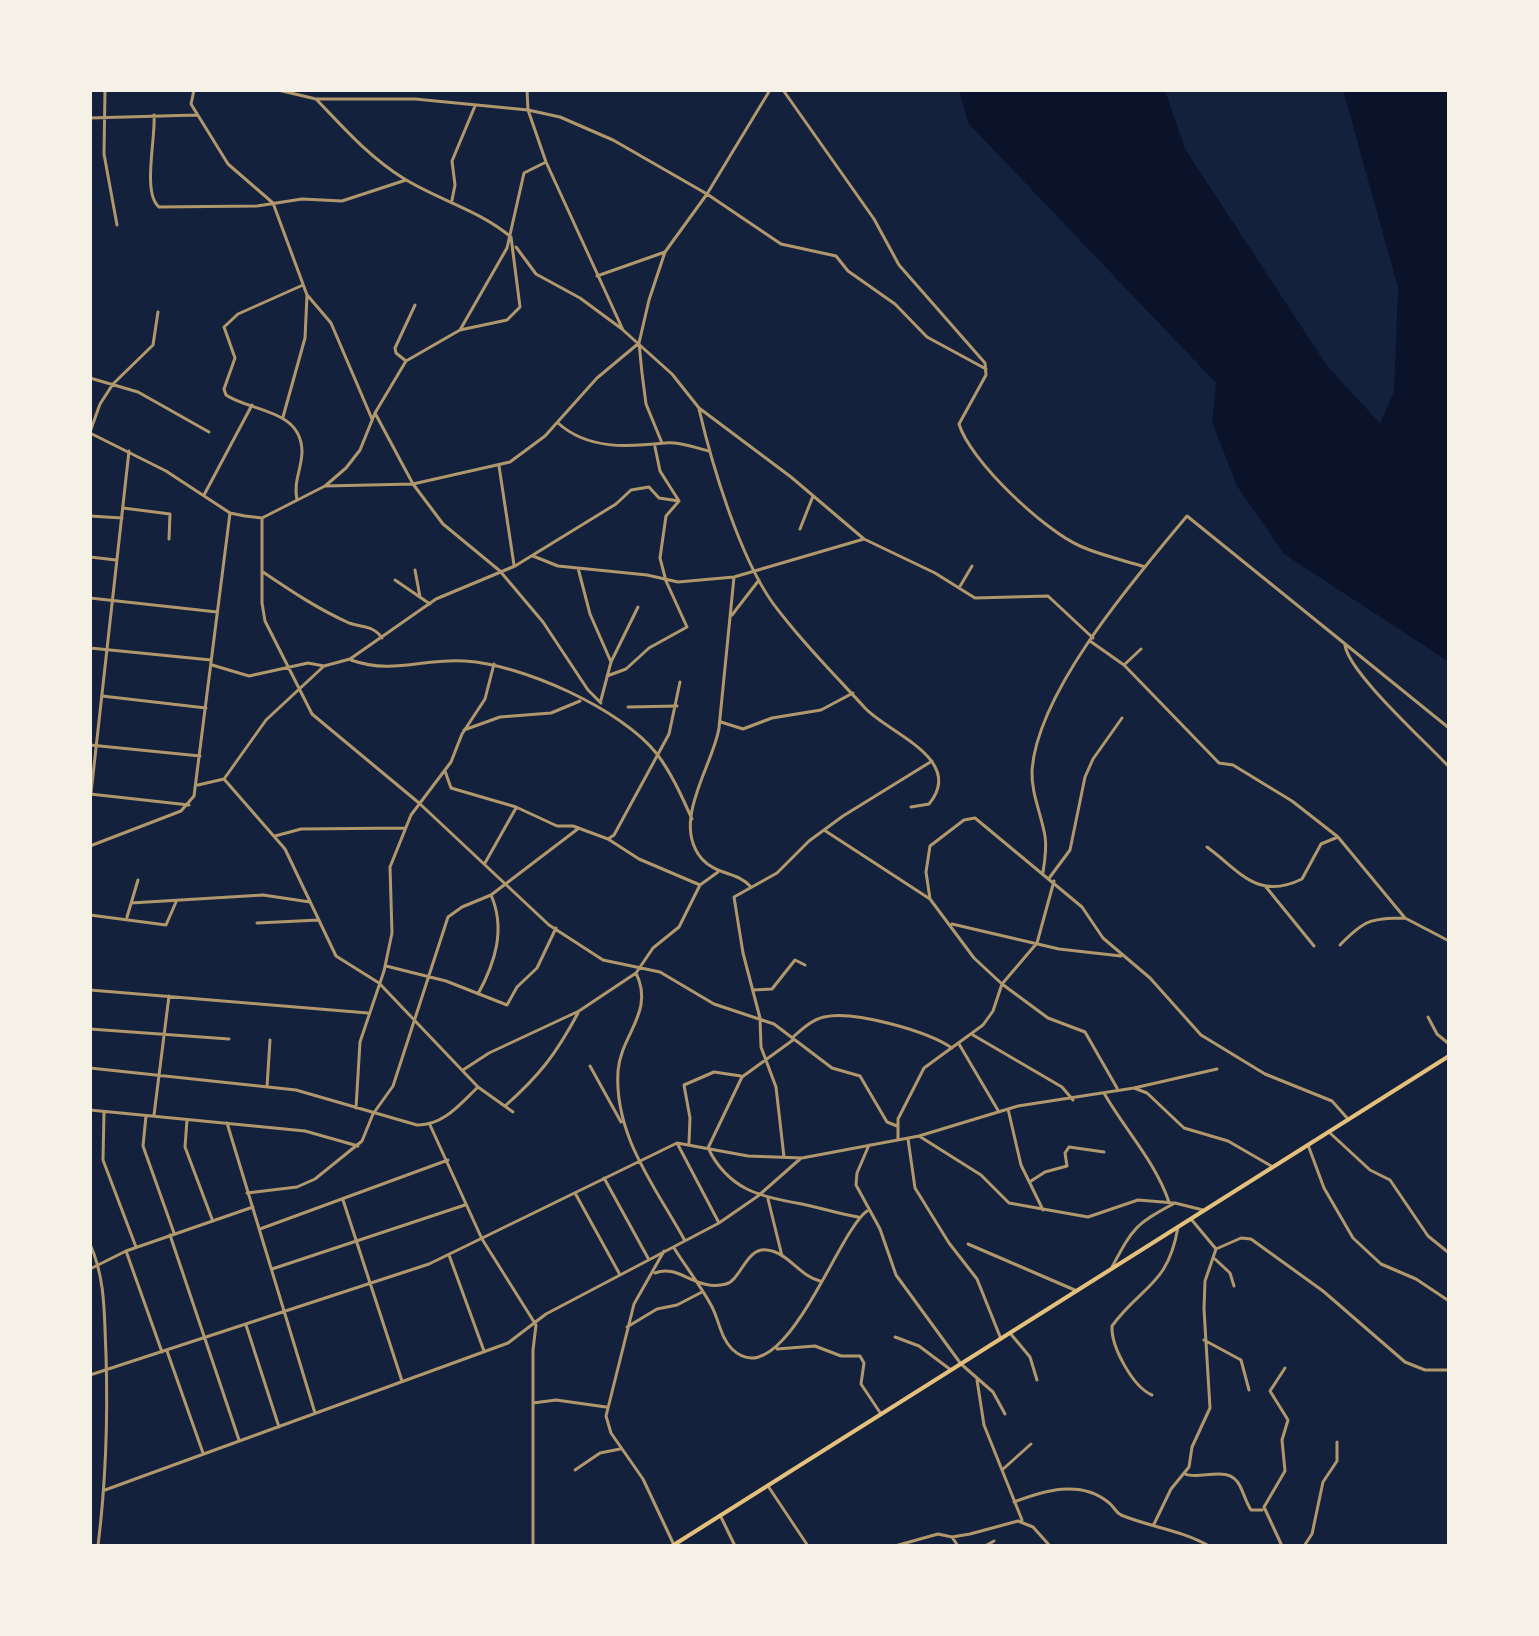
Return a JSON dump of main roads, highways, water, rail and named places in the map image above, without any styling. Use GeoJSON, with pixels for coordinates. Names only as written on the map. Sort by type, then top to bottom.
{"type":"FeatureCollection","features":[{"type":"Feature","properties":{"kind":"main road"},"geometry":{"type":"LineString","coordinates":[[673,1545],[1449,1056]]}},
{"type":"Feature","properties":{"kind":"water"},"geometry":{"type":"Polygon","coordinates":[[[959,90],[1165,90],[1185,149],[1328,367],[1380,423],[1394,392],[1398,288],[1343,90],[1449,90],[1449,662],[1284,554],[1237,486],[1212,422],[1216,383],[968,123],[959,90]]]}}]}
